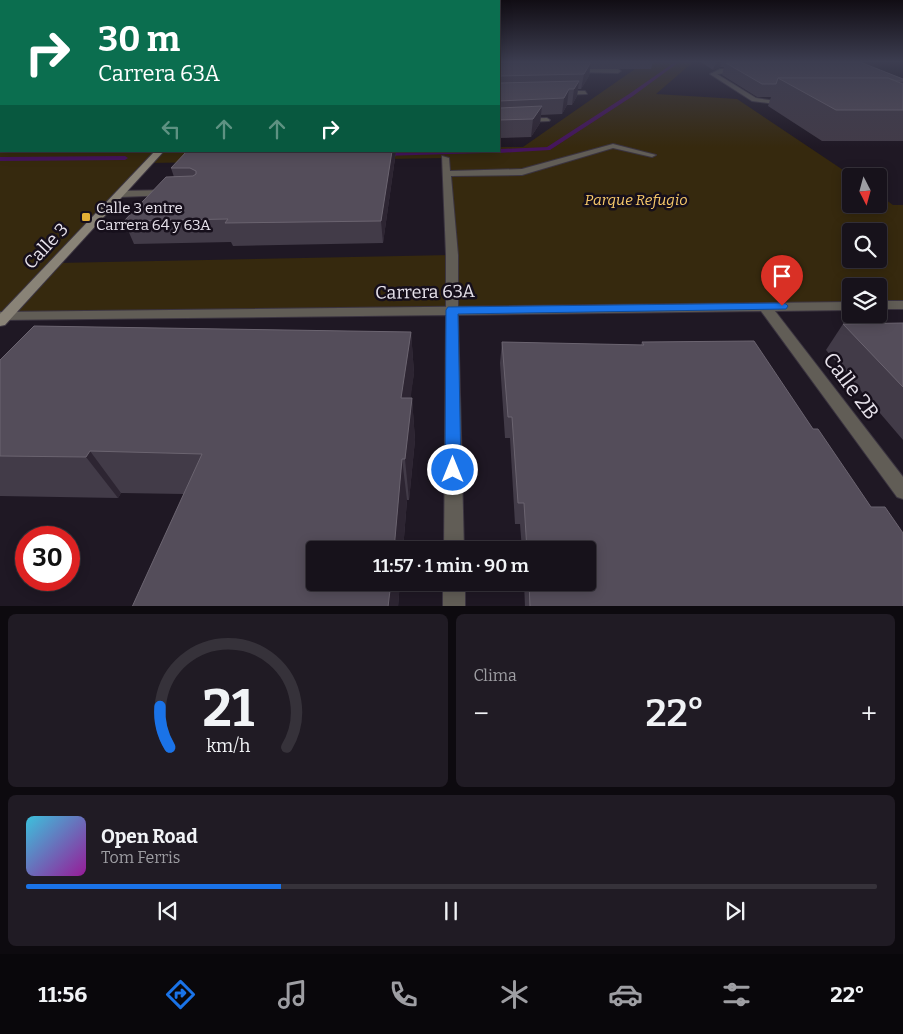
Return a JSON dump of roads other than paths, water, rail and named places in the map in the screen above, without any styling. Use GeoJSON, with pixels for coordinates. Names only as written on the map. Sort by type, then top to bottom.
{"type":"FeatureCollection","features":[{"type":"Feature","properties":{"kind":"street"},"geometry":{"type":"LineString","coordinates":[[739,90],[754,100],[772,103],[791,103]]}},
{"type":"Feature","properties":{"kind":"street"},"geometry":{"type":"LineString","coordinates":[[556,93],[585,93]]}},
{"type":"Feature","properties":{"kind":"street"},"geometry":{"type":"LineString","coordinates":[[500,121],[547,120]]}},
{"type":"Feature","properties":{"kind":"street"},"geometry":{"type":"LineString","coordinates":[[446,174],[522,172],[613,146],[652,155]]}},
{"type":"Feature","properties":{"kind":"street","name":"Calle 3"},"geometry":{"type":"LineString","coordinates":[[2,318],[159,152]]}},
{"type":"Feature","properties":{"kind":"street"},"geometry":{"type":"LineString","coordinates":[[446,158],[452,254],[454,541]]}},
{"type":"Feature","properties":{"kind":"street"},"geometry":{"type":"LineString","coordinates":[[120,194],[178,193]]}},
{"type":"Feature","properties":{"kind":"street"},"geometry":{"type":"LineString","coordinates":[[887,305],[903,305]]}},
{"type":"Feature","properties":{"kind":"street","name":"Carrera 63A"},"geometry":{"type":"LineString","coordinates":[[2,318],[452,310],[842,306]]}},
{"type":"Feature","properties":{"kind":"street","name":"Calle 2B"},"geometry":{"type":"LineString","coordinates":[[765,307],[903,491]]}},
{"type":"Feature","properties":{"kind":"street"},"geometry":{"type":"LineString","coordinates":[[454,591],[454,606]]}},
{"type":"Feature","properties":{"kind":"waterway"},"geometry":{"type":"LineString","coordinates":[[500,151],[548,149],[638,90]]}},
{"type":"Feature","properties":{"kind":"waterway"},"geometry":{"type":"LineString","coordinates":[[383,154],[450,152]]}},
{"type":"Feature","properties":{"kind":"waterway"},"geometry":{"type":"LineString","coordinates":[[0,159],[125,158]]}},
{"type":"Feature","properties":{"kind":"place","name":"Calle 3 entre Carrera 64 y 63A"},"geometry":{"type":"Point","coordinates":[86,217]}},
{"type":"Feature","properties":{"kind":"park label","name":"Parque Refugio"},"geometry":{"type":"Point","coordinates":[636,200]}}]}
